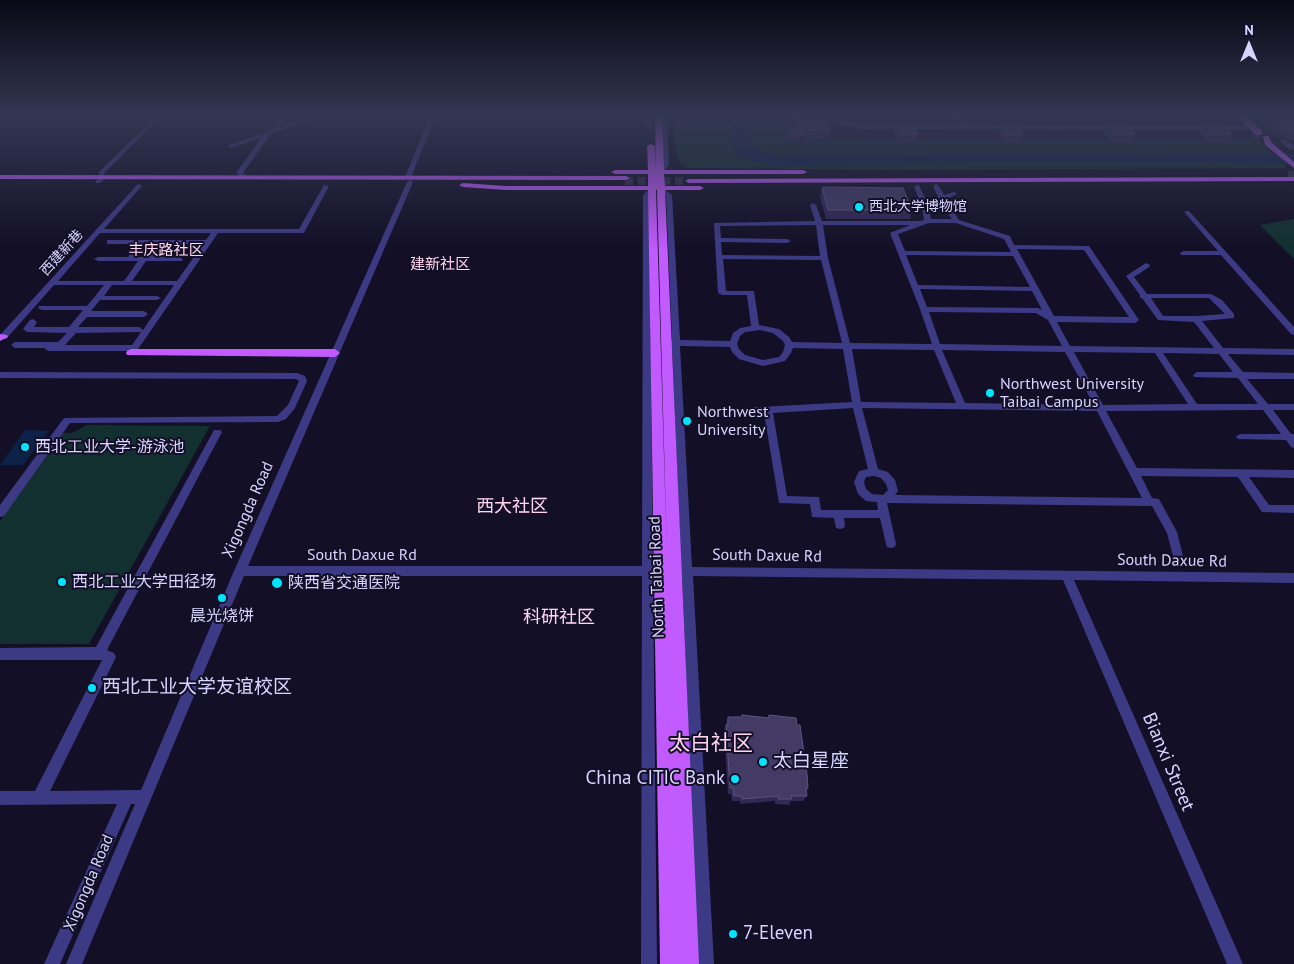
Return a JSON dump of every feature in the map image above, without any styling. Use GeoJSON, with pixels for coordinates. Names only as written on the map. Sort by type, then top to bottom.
{"type":"FeatureCollection","features":[{"type":"Feature","properties":{"kind":"main road"},"geometry":{"type":"LineString","coordinates":[[655,161],[657,189]]}},
{"type":"Feature","properties":{"kind":"main road"},"geometry":{"type":"LineString","coordinates":[[656,172],[657,161]]}},
{"type":"Feature","properties":{"kind":"main road"},"geometry":{"type":"LineString","coordinates":[[1283,161],[1292,174]]}},
{"type":"Feature","properties":{"kind":"main road"},"geometry":{"type":"LineString","coordinates":[[411,180],[426,177],[496,172],[863,172],[913,175]]}},
{"type":"Feature","properties":{"kind":"main road"},"geometry":{"type":"LineString","coordinates":[[1292,174],[1161,182],[1088,180],[689,180],[913,175],[1292,174]]}},
{"type":"Feature","properties":{"kind":"main road"},"geometry":{"type":"LineString","coordinates":[[0,177],[101,180],[625,180],[426,177]]}},
{"type":"Feature","properties":{"kind":"main road"},"geometry":{"type":"LineString","coordinates":[[0,182],[245,177],[411,180],[506,188],[657,189],[856,187],[900,180]]}},
{"type":"Feature","properties":{"kind":"main road","name":"North Taibai Road"},"geometry":{"type":"LineString","coordinates":[[657,189],[672,343],[674,572],[670,964]]}},
{"type":"Feature","properties":{"kind":"main road","name":"North Taibai Road"},"geometry":{"type":"LineString","coordinates":[[657,189],[689,964]]}},
{"type":"Feature","properties":{"kind":"main road"},"geometry":{"type":"LineString","coordinates":[[133,351],[335,353]]}},
{"type":"Feature","properties":{"kind":"street"},"geometry":{"type":"LineString","coordinates":[[101,180],[101,173],[113,161]]}},
{"type":"Feature","properties":{"kind":"street"},"geometry":{"type":"LineString","coordinates":[[245,177],[240,173],[248,161]]}},
{"type":"Feature","properties":{"kind":"street","name":"Xigongda Road"},"geometry":{"type":"LineString","coordinates":[[74,964],[240,571],[411,180],[418,161]]}},
{"type":"Feature","properties":{"kind":"street","name":"西建新巷"},"geometry":{"type":"LineString","coordinates":[[2,338],[139,186]]}},
{"type":"Feature","properties":{"kind":"street"},"geometry":{"type":"LineString","coordinates":[[98,231],[301,231],[326,186]]}},
{"type":"Feature","properties":{"kind":"street"},"geometry":{"type":"LineString","coordinates":[[917,186],[928,220]]}},
{"type":"Feature","properties":{"kind":"street"},"geometry":{"type":"LineString","coordinates":[[936,186],[946,207],[957,221]]}},
{"type":"Feature","properties":{"kind":"street"},"geometry":{"type":"LineString","coordinates":[[648,964],[646,195],[657,189]]}},
{"type":"Feature","properties":{"kind":"street"},"geometry":{"type":"LineString","coordinates":[[942,198],[954,194]]}},
{"type":"Feature","properties":{"kind":"street"},"geometry":{"type":"LineString","coordinates":[[813,205],[819,223],[824,258],[847,346],[857,406],[874,472]]}},
{"type":"Feature","properties":{"kind":"street"},"geometry":{"type":"LineString","coordinates":[[925,207],[946,207]]}},
{"type":"Feature","properties":{"kind":"street"},"geometry":{"type":"LineString","coordinates":[[1187,212],[1294,332]]}},
{"type":"Feature","properties":{"kind":"street"},"geometry":{"type":"LineString","coordinates":[[962,407],[937,348],[894,233],[928,220],[957,221],[1007,238],[1069,349],[1149,502]]}},
{"type":"Feature","properties":{"kind":"street"},"geometry":{"type":"LineString","coordinates":[[755,327],[751,293],[722,293],[716,224],[919,223]]}},
{"type":"Feature","properties":{"kind":"street"},"geometry":{"type":"LineString","coordinates":[[48,348],[133,351],[216,231]]}},
{"type":"Feature","properties":{"kind":"street"},"geometry":{"type":"LineString","coordinates":[[718,240],[787,240]]}},
{"type":"Feature","properties":{"kind":"street"},"geometry":{"type":"LineString","coordinates":[[130,259],[144,242]]}},
{"type":"Feature","properties":{"kind":"street"},"geometry":{"type":"LineString","coordinates":[[138,249],[109,245],[144,242],[188,249]]}},
{"type":"Feature","properties":{"kind":"street"},"geometry":{"type":"LineString","coordinates":[[126,283],[158,245],[208,242]]}},
{"type":"Feature","properties":{"kind":"street"},"geometry":{"type":"LineString","coordinates":[[902,252],[1086,248],[1135,320],[1052,319],[1038,311],[924,310]]}},
{"type":"Feature","properties":{"kind":"street"},"geometry":{"type":"LineString","coordinates":[[1184,253],[1223,253]]}},
{"type":"Feature","properties":{"kind":"street"},"geometry":{"type":"LineString","coordinates":[[719,257],[824,258]]}},
{"type":"Feature","properties":{"kind":"street"},"geometry":{"type":"LineString","coordinates":[[98,259],[179,259]]}},
{"type":"Feature","properties":{"kind":"street"},"geometry":{"type":"LineString","coordinates":[[1143,296],[1211,296],[1231,316],[1196,319],[1161,318],[1143,296],[1130,276],[1146,266]]}},
{"type":"Feature","properties":{"kind":"street"},"geometry":{"type":"LineString","coordinates":[[52,283],[180,283]]}},
{"type":"Feature","properties":{"kind":"street"},"geometry":{"type":"LineString","coordinates":[[15,345],[60,345],[110,283]]}},
{"type":"Feature","properties":{"kind":"street"},"geometry":{"type":"LineString","coordinates":[[915,287],[1036,289]]}},
{"type":"Feature","properties":{"kind":"street"},"geometry":{"type":"LineString","coordinates":[[97,298],[157,298]]}},
{"type":"Feature","properties":{"kind":"street"},"geometry":{"type":"LineString","coordinates":[[42,308],[144,314]]}},
{"type":"Feature","properties":{"kind":"street"},"geometry":{"type":"LineString","coordinates":[[1196,319],[1224,351],[1266,408],[1292,439]]}},
{"type":"Feature","properties":{"kind":"street"},"geometry":{"type":"LineString","coordinates":[[33,322],[26,329],[139,330]]}},
{"type":"Feature","properties":{"kind":"street"},"geometry":{"type":"LineString","coordinates":[[755,327],[776,331],[786,339],[789,345],[787,353],[782,359],[763,363],[742,357],[735,350],[733,344],[736,335],[742,330],[755,327]]}},
{"type":"Feature","properties":{"kind":"street"},"geometry":{"type":"LineString","coordinates":[[672,343],[733,344]]}},
{"type":"Feature","properties":{"kind":"street"},"geometry":{"type":"LineString","coordinates":[[789,345],[1294,352]]}},
{"type":"Feature","properties":{"kind":"street"},"geometry":{"type":"LineString","coordinates":[[1157,350],[1195,408]]}},
{"type":"Feature","properties":{"kind":"street"},"geometry":{"type":"LineString","coordinates":[[0,375],[297,376],[302,378],[303,381],[292,406],[283,417],[278,419],[67,420],[0,513]]}},
{"type":"Feature","properties":{"kind":"street"},"geometry":{"type":"LineString","coordinates":[[1197,375],[1294,376]]}},
{"type":"Feature","properties":{"kind":"street"},"geometry":{"type":"LineString","coordinates":[[741,411],[857,406],[1294,408]]}},
{"type":"Feature","properties":{"kind":"street"},"geometry":{"type":"LineString","coordinates":[[768,410],[783,500],[815,500],[816,514],[884,514]]}},
{"type":"Feature","properties":{"kind":"street"},"geometry":{"type":"LineString","coordinates":[[99,653],[217,432]]}},
{"type":"Feature","properties":{"kind":"street"},"geometry":{"type":"LineString","coordinates":[[1241,436],[1292,439]]}},
{"type":"Feature","properties":{"kind":"street"},"geometry":{"type":"LineString","coordinates":[[883,499],[893,491],[892,483],[884,475],[874,472],[864,474],[859,482],[862,491],[870,498],[883,499],[1155,502],[1172,532],[1178,556]]}},
{"type":"Feature","properties":{"kind":"street"},"geometry":{"type":"LineString","coordinates":[[1134,472],[1294,474]]}},
{"type":"Feature","properties":{"kind":"street"},"geometry":{"type":"LineString","coordinates":[[1241,473],[1266,509],[1294,509]]}},
{"type":"Feature","properties":{"kind":"street"},"geometry":{"type":"LineString","coordinates":[[883,499],[884,514],[891,544]]}},
{"type":"Feature","properties":{"kind":"street"},"geometry":{"type":"LineString","coordinates":[[838,514],[840,525]]}},
{"type":"Feature","properties":{"kind":"street","name":"South Daxue Rd"},"geometry":{"type":"LineString","coordinates":[[240,571],[647,571],[1294,578]]}},
{"type":"Feature","properties":{"kind":"street"},"geometry":{"type":"LineString","coordinates":[[674,572],[706,964]]}},
{"type":"Feature","properties":{"kind":"street","name":"Bianxi Street"},"geometry":{"type":"LineString","coordinates":[[1067,576],[1235,964]]}},
{"type":"Feature","properties":{"kind":"street"},"geometry":{"type":"LineString","coordinates":[[0,654],[99,653],[110,658],[39,798]]}},
{"type":"Feature","properties":{"kind":"street"},"geometry":{"type":"LineString","coordinates":[[0,798],[144,797]]}},
{"type":"Feature","properties":{"kind":"street"},"geometry":{"type":"LineString","coordinates":[[52,964],[127,798]]}},
{"type":"Feature","properties":{"kind":"green space"},"geometry":{"type":"Polygon","coordinates":[[[679,161],[1282,161],[1286,165],[1284,168],[892,170],[686,168],[679,161]]]}},
{"type":"Feature","properties":{"kind":"green space"},"geometry":{"type":"Polygon","coordinates":[[[1294,219],[1294,259],[1260,225],[1294,219]]]}},
{"type":"Feature","properties":{"kind":"green space","name":"西北工业大学田径场"},"geometry":{"type":"Polygon","coordinates":[[[87,425],[210,426],[89,644],[0,644],[0,521],[63,433],[72,433],[87,425]]]}},
{"type":"Feature","properties":{"kind":"water"},"geometry":{"type":"Polygon","coordinates":[[[751,161],[1294,161],[1294,164],[1211,161],[1212,163],[968,163],[797,166],[751,161]]]}},
{"type":"Feature","properties":{"kind":"water","name":"西北工业大学-游泳池"},"geometry":{"type":"Polygon","coordinates":[[[25,430],[49,431],[23,465],[0,465],[25,430]]]}},
{"type":"Feature","properties":{"kind":"building"},"geometry":{"type":"Polygon","coordinates":[[[822,188],[903,188],[912,210],[828,210],[822,188]]]}},
{"type":"Feature","properties":{"kind":"building","name":"太白星座"},"geometry":{"type":"Polygon","coordinates":[[[742,715],[796,718],[797,725],[800,725],[807,774],[807,796],[791,796],[792,799],[778,799],[778,796],[742,799],[742,796],[734,796],[733,788],[730,788],[726,725],[728,725],[728,717],[742,717],[742,715]]]}},
{"type":"Feature","properties":{"kind":"tunnel"},"geometry":{"type":"LineString","coordinates":[[1288,175],[1294,175]]}},
{"type":"Feature","properties":{"kind":"tunnel"},"geometry":{"type":"LineString","coordinates":[[625,181],[689,181]]}},
{"type":"Feature","properties":{"kind":"place","name":"西北大学博物馆"},"geometry":{"type":"Point","coordinates":[859,207]}},
{"type":"Feature","properties":{"kind":"place","name":"Northwest University Taibai Campus"},"geometry":{"type":"Point","coordinates":[990,393]}},
{"type":"Feature","properties":{"kind":"place","name":"Northwest University"},"geometry":{"type":"Point","coordinates":[687,421]}},
{"type":"Feature","properties":{"kind":"place","name":"西北工业大学-游泳池"},"geometry":{"type":"Point","coordinates":[25,447]}},
{"type":"Feature","properties":{"kind":"place","name":"西北工业大学田径场"},"geometry":{"type":"Point","coordinates":[62,582]}},
{"type":"Feature","properties":{"kind":"place","name":"陕西省交通医院"},"geometry":{"type":"Point","coordinates":[277,583]}},
{"type":"Feature","properties":{"kind":"place","name":"晨光烧饼"},"geometry":{"type":"Point","coordinates":[222,598]}},
{"type":"Feature","properties":{"kind":"place","name":"西北工业大学友谊校区"},"geometry":{"type":"Point","coordinates":[92,688]}},
{"type":"Feature","properties":{"kind":"place","name":"太白星座"},"geometry":{"type":"Point","coordinates":[763,762]}},
{"type":"Feature","properties":{"kind":"place","name":"China CITIC Bank"},"geometry":{"type":"Point","coordinates":[735,779]}},
{"type":"Feature","properties":{"kind":"place","name":"7-Eleven"},"geometry":{"type":"Point","coordinates":[733,934]}},
{"type":"Feature","properties":{"kind":"district","name":"丰庆路社区"},"geometry":{"type":"Point","coordinates":[166,251]}},
{"type":"Feature","properties":{"kind":"district","name":"建新社区"},"geometry":{"type":"Point","coordinates":[440,265]}},
{"type":"Feature","properties":{"kind":"district","name":"西大社区"},"geometry":{"type":"Point","coordinates":[512,507]}},
{"type":"Feature","properties":{"kind":"district","name":"科研社区"},"geometry":{"type":"Point","coordinates":[559,618]}},
{"type":"Feature","properties":{"kind":"district","name":"太白社区"},"geometry":{"type":"Point","coordinates":[711,744]}}]}
